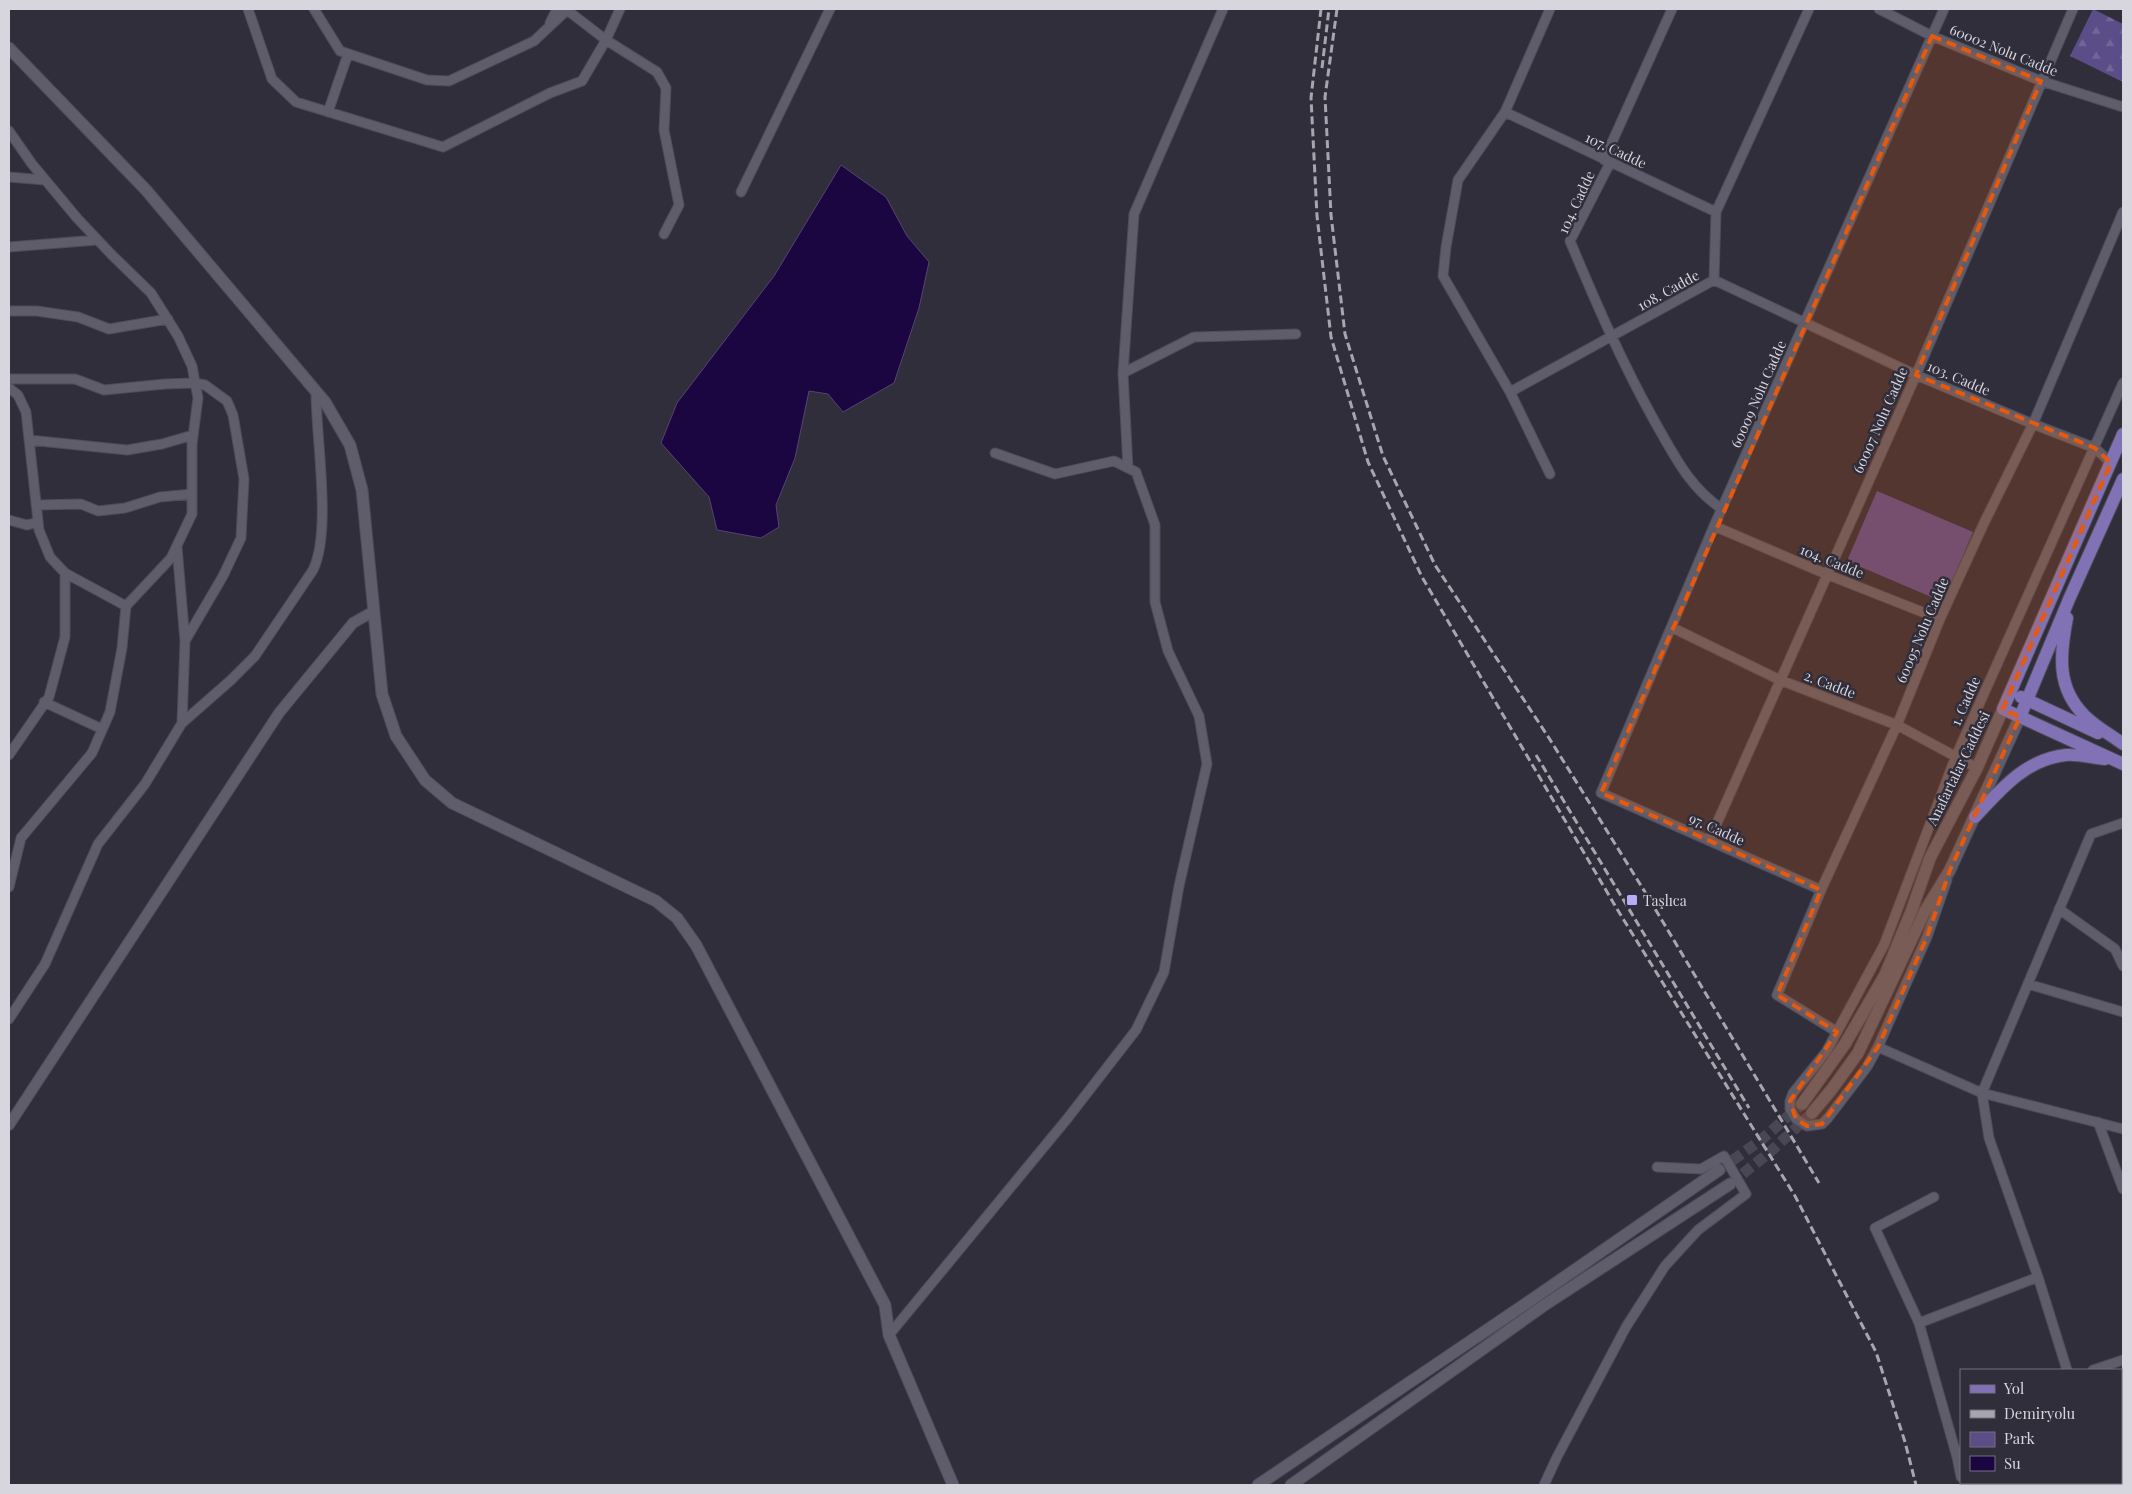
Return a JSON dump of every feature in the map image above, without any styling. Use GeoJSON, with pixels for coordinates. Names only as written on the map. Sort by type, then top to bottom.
{"type":"FeatureCollection","features":[{"type":"Feature","properties":{"kind":"main road"},"geometry":{"type":"LineString","coordinates":[[9,48],[146,190],[325,402],[350,445],[362,490],[382,694],[396,736],[425,780],[452,803],[656,901],[677,918],[696,945],[884,1305],[889,1335],[953,1485]]}},
{"type":"Feature","properties":{"kind":"main road","name":"Anafartalar Caddesi"},"geometry":{"type":"LineString","coordinates":[[1802,1104],[1845,1044],[1885,975],[1911,912],[1930,858],[1977,768],[2123,434]]}},
{"type":"Feature","properties":{"kind":"main road"},"geometry":{"type":"LineString","coordinates":[[1812,1113],[1858,1053],[1925,911],[1950,870],[2028,700],[2070,597],[2123,479]]}},
{"type":"Feature","properties":{"kind":"main road"},"geometry":{"type":"LineString","coordinates":[[2070,597],[2061,651],[2066,690],[2074,704],[2086,718],[2123,744]]}},
{"type":"Feature","properties":{"kind":"main road"},"geometry":{"type":"LineString","coordinates":[[2011,693],[2123,744]]}},
{"type":"Feature","properties":{"kind":"main road"},"geometry":{"type":"LineString","coordinates":[[2003,709],[2119,762]]}},
{"type":"Feature","properties":{"kind":"main road"},"geometry":{"type":"LineString","coordinates":[[1975,816],[2005,785],[2024,769],[2038,761],[2067,754],[2119,762]]}},
{"type":"Feature","properties":{"kind":"main road"},"geometry":{"type":"LineString","coordinates":[[1258,1485],[1719,1170]]}},
{"type":"Feature","properties":{"kind":"main road"},"geometry":{"type":"LineString","coordinates":[[1291,1485],[1546,1304],[1730,1184]]}},
{"type":"Feature","properties":{"kind":"street"},"geometry":{"type":"LineString","coordinates":[[248,9],[272,79],[296,102],[443,147],[550,93],[582,81],[606,40],[620,9]]}},
{"type":"Feature","properties":{"kind":"street"},"geometry":{"type":"LineString","coordinates":[[314,9],[340,51],[427,80],[449,81],[534,41],[567,10],[606,40],[657,72],[666,88],[664,130],[679,206],[664,234]]}},
{"type":"Feature","properties":{"kind":"street"},"geometry":{"type":"LineString","coordinates":[[548,28],[557,9]]}},
{"type":"Feature","properties":{"kind":"street"},"geometry":{"type":"LineString","coordinates":[[741,192],[830,9]]}},
{"type":"Feature","properties":{"kind":"street"},"geometry":{"type":"LineString","coordinates":[[1128,468],[1123,373],[1134,214],[1223,9]]}},
{"type":"Feature","properties":{"kind":"street"},"geometry":{"type":"LineString","coordinates":[[1550,9],[1505,112],[1458,180],[1446,247],[1443,276],[1510,392],[1550,474]]}},
{"type":"Feature","properties":{"kind":"street"},"geometry":{"type":"LineString","coordinates":[[1607,161],[1672,9]]}},
{"type":"Feature","properties":{"kind":"street","name":"108. Cadde"},"geometry":{"type":"LineString","coordinates":[[1510,392],[1714,280],[1716,212],[1809,9]]}},
{"type":"Feature","properties":{"kind":"street","name":"60002 Nolu Cadde"},"geometry":{"type":"LineString","coordinates":[[1879,9],[1932,36],[2040,81],[2123,107]]}},
{"type":"Feature","properties":{"kind":"street","name":"60009 Nolu Cadde"},"geometry":{"type":"LineString","coordinates":[[1601,793],[1673,628],[1714,526],[1944,9]]}},
{"type":"Feature","properties":{"kind":"street","name":"60007 Nolu Cadde"},"geometry":{"type":"LineString","coordinates":[[1709,841],[1916,374],[2040,81],[2073,9]]}},
{"type":"Feature","properties":{"kind":"street"},"geometry":{"type":"LineString","coordinates":[[328,112],[348,54]]}},
{"type":"Feature","properties":{"kind":"street","name":"107. Cadde"},"geometry":{"type":"LineString","coordinates":[[1505,112],[1716,212]]}},
{"type":"Feature","properties":{"kind":"street"},"geometry":{"type":"LineString","coordinates":[[9,132],[45,180],[97,240],[151,293],[178,336],[192,366],[198,398],[193,435],[192,514],[171,558],[126,606],[122,648],[110,712],[92,753],[21,838],[9,885]]}},
{"type":"Feature","properties":{"kind":"street","name":"104. Cadde"},"geometry":{"type":"LineString","coordinates":[[1607,161],[1570,241],[1611,336]]}},
{"type":"Feature","properties":{"kind":"street"},"geometry":{"type":"LineString","coordinates":[[9,178],[45,180]]}},
{"type":"Feature","properties":{"kind":"street","name":"60095 Nolu Cadde"},"geometry":{"type":"LineString","coordinates":[[1837,1032],[1777,995],[1821,890],[1897,726],[1940,619],[1984,523],[2033,424],[2123,212]]}},
{"type":"Feature","properties":{"kind":"street"},"geometry":{"type":"LineString","coordinates":[[9,247],[97,240]]}},
{"type":"Feature","properties":{"kind":"street","name":"103. Cadde"},"geometry":{"type":"LineString","coordinates":[[1714,280],[1916,374],[2033,424],[2095,448],[2111,463]]}},
{"type":"Feature","properties":{"kind":"street"},"geometry":{"type":"LineString","coordinates":[[9,311],[37,312],[78,318],[109,329],[168,319]]}},
{"type":"Feature","properties":{"kind":"street"},"geometry":{"type":"LineString","coordinates":[[1123,373],[1194,337],[1296,334]]}},
{"type":"Feature","properties":{"kind":"street"},"geometry":{"type":"LineString","coordinates":[[1611,336],[1643,400],[1682,468],[1701,493],[1722,509]]}},
{"type":"Feature","properties":{"kind":"street"},"geometry":{"type":"LineString","coordinates":[[9,379],[75,380],[104,390],[195,383],[205,385],[227,401],[233,415],[244,480],[241,538],[223,576],[185,641]]}},
{"type":"Feature","properties":{"kind":"street","name":"1. Cadde"},"geometry":{"type":"LineString","coordinates":[[1878,1047],[1866,1067],[1822,1124],[1807,1126],[1796,1119],[1790,1109],[1790,1101],[1794,1093],[1826,1052],[1884,944],[1956,756],[2123,383]]}},
{"type":"Feature","properties":{"kind":"street"},"geometry":{"type":"LineString","coordinates":[[9,388],[18,395],[26,412],[39,530],[50,558],[66,573],[126,606]]}},
{"type":"Feature","properties":{"kind":"street"},"geometry":{"type":"LineString","coordinates":[[9,1019],[44,964],[98,844],[145,784],[182,723],[231,680],[254,656],[285,614],[318,560],[321,534],[321,505],[316,392]]}},
{"type":"Feature","properties":{"kind":"street"},"geometry":{"type":"LineString","coordinates":[[29,440],[126,450],[162,444],[193,435]]}},
{"type":"Feature","properties":{"kind":"street"},"geometry":{"type":"LineString","coordinates":[[889,1335],[1067,1119],[1136,1030],[1164,972],[1179,886],[1207,764],[1199,716],[1168,651],[1155,602],[1155,525],[1136,472],[1114,461],[1055,474],[995,453]]}},
{"type":"Feature","properties":{"kind":"street"},"geometry":{"type":"LineString","coordinates":[[36,505],[81,504],[98,511],[125,508],[160,497],[192,494]]}},
{"type":"Feature","properties":{"kind":"street"},"geometry":{"type":"LineString","coordinates":[[9,520],[27,525],[38,522]]}},
{"type":"Feature","properties":{"kind":"street","name":"104. Cadde"},"geometry":{"type":"LineString","coordinates":[[1714,526],[1826,574],[1940,619]]}},
{"type":"Feature","properties":{"kind":"street"},"geometry":{"type":"LineString","coordinates":[[177,545],[185,641],[182,723]]}},
{"type":"Feature","properties":{"kind":"street"},"geometry":{"type":"LineString","coordinates":[[9,755],[49,697],[65,638],[66,573]]}},
{"type":"Feature","properties":{"kind":"street"},"geometry":{"type":"LineString","coordinates":[[9,1125],[279,713],[353,623],[374,611]]}},
{"type":"Feature","properties":{"kind":"street","name":"2. Cadde"},"geometry":{"type":"LineString","coordinates":[[1673,628],[1780,680],[1897,726],[1977,768]]}},
{"type":"Feature","properties":{"kind":"street"},"geometry":{"type":"LineString","coordinates":[[44,702],[102,729]]}},
{"type":"Feature","properties":{"kind":"street","name":"97. Cadde"},"geometry":{"type":"LineString","coordinates":[[1601,793],[1821,890]]}},
{"type":"Feature","properties":{"kind":"street"},"geometry":{"type":"LineString","coordinates":[[2067,1369],[2038,1277],[1989,1138],[1982,1093],[2091,834],[2123,823]]}},
{"type":"Feature","properties":{"kind":"street"},"geometry":{"type":"LineString","coordinates":[[1950,870],[1930,929],[1878,1047],[1982,1093],[2123,1129]]}},
{"type":"Feature","properties":{"kind":"street"},"geometry":{"type":"LineString","coordinates":[[2059,909],[2114,949],[2123,966]]}},
{"type":"Feature","properties":{"kind":"street"},"geometry":{"type":"LineString","coordinates":[[2028,984],[2123,1012]]}},
{"type":"Feature","properties":{"kind":"street"},"geometry":{"type":"LineString","coordinates":[[2098,1122],[2123,1189]]}},
{"type":"Feature","properties":{"kind":"street"},"geometry":{"type":"LineString","coordinates":[[1544,1485],[1626,1327],[1665,1266],[1698,1230],[1746,1194],[1724,1156],[1701,1169],[1657,1167]]}},
{"type":"Feature","properties":{"kind":"street"},"geometry":{"type":"LineString","coordinates":[[1934,1197],[1875,1228],[1919,1323],[1960,1472]]}},
{"type":"Feature","properties":{"kind":"street"},"geometry":{"type":"LineString","coordinates":[[1919,1323],[2038,1277]]}},
{"type":"Feature","properties":{"kind":"street"},"geometry":{"type":"LineString","coordinates":[[2096,1369],[2123,1360]]}},
{"type":"Feature","properties":{"kind":"highlighted area"},"geometry":{"type":"Polygon","coordinates":[[[1932,36],[2041,81],[1916,375],[2095,448],[2111,463],[2003,709],[2020,717],[1950,870],[1927,937],[1878,1047],[1822,1124],[1807,1126],[1796,1119],[1790,1101],[1837,1032],[1777,995],[1821,890],[1601,793],[1932,36]]]}},
{"type":"Feature","properties":{"kind":"green space"},"geometry":{"type":"Polygon","coordinates":[[[2093,9],[2123,24],[2123,82],[2070,56],[2093,9]]]}},
{"type":"Feature","properties":{"kind":"green space"},"geometry":{"type":"Polygon","coordinates":[[[1877,491],[1973,532],[1943,602],[1847,561],[1877,491]]]}},
{"type":"Feature","properties":{"kind":"water"},"geometry":{"type":"Polygon","coordinates":[[[841,165],[886,197],[907,236],[929,262],[919,308],[894,383],[843,412],[828,394],[809,391],[795,458],[776,505],[779,527],[761,538],[717,530],[709,497],[661,443],[677,403],[774,276],[841,165]]]}},
{"type":"Feature","properties":{"kind":"tunnel"},"geometry":{"type":"LineString","coordinates":[[1719,1170],[1761,1140],[1802,1104]]}},
{"type":"Feature","properties":{"kind":"tunnel"},"geometry":{"type":"LineString","coordinates":[[1730,1184],[1770,1152],[1812,1113]]}},
{"type":"Feature","properties":{"kind":"railway"},"geometry":{"type":"LineString","coordinates":[[1321,9],[1311,98],[1317,216],[1331,337],[1368,462],[1422,577],[1617,909],[1795,1196],[1876,1352],[1905,1442],[1916,1485]]}},
{"type":"Feature","properties":{"kind":"railway"},"geometry":{"type":"LineString","coordinates":[[1322,68],[1329,9]]}},
{"type":"Feature","properties":{"kind":"railway"},"geometry":{"type":"LineString","coordinates":[[1337,9],[1325,97],[1331,215],[1345,334],[1383,456],[1435,565],[1549,738],[1645,892],[1819,1183]]}},
{"type":"Feature","properties":{"kind":"railway"},"geometry":{"type":"LineString","coordinates":[[1536,755],[1749,1108]]}},
{"type":"Feature","properties":{"kind":"place","name":"Taşlıca"},"geometry":{"type":"Point","coordinates":[1632,900]}}]}
